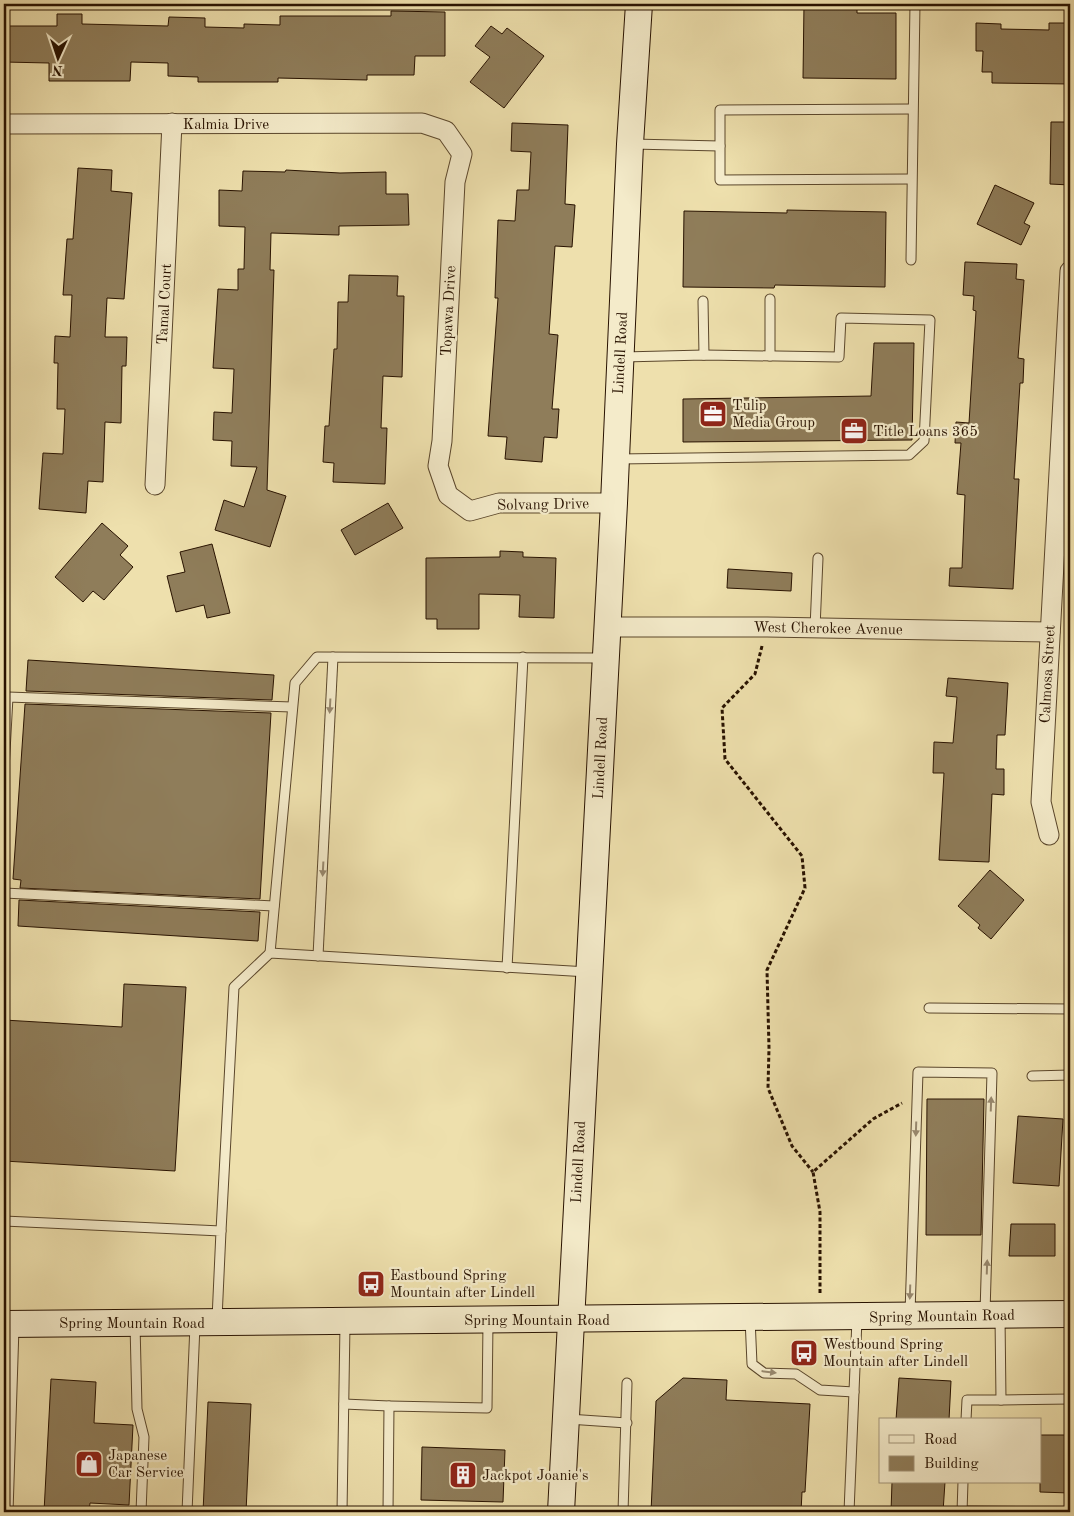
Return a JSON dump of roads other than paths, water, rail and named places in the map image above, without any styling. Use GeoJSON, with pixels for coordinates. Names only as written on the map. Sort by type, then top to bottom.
{"type":"FeatureCollection","features":[{"type":"Feature","properties":{"kind":"street","name":"Lindell Road"},"geometry":{"type":"LineString","coordinates":[[561,1512],[614,503],[630,144],[639,4]]}},
{"type":"Feature","properties":{"kind":"street","name":"Tamal Court"},"geometry":{"type":"LineString","coordinates":[[155,485],[172,123]]}},
{"type":"Feature","properties":{"kind":"street","name":"Kalmia Drive"},"geometry":{"type":"LineString","coordinates":[[4,124],[422,123],[446,131]]}},
{"type":"Feature","properties":{"kind":"street","name":"Topawa Drive"},"geometry":{"type":"LineString","coordinates":[[446,131],[462,154],[455,182],[442,441],[438,466],[448,495]]}},
{"type":"Feature","properties":{"kind":"street","name":"Calmosa Street"},"geometry":{"type":"LineString","coordinates":[[1050,835],[1041,802],[1050,632],[1063,494],[1070,271]]}},
{"type":"Feature","properties":{"kind":"street","name":"Solvang Drive"},"geometry":{"type":"LineString","coordinates":[[448,495],[470,511],[500,503],[614,503]]}},
{"type":"Feature","properties":{"kind":"street","name":"West Cherokee Avenue"},"geometry":{"type":"LineString","coordinates":[[607,627],[767,627],[1050,632]]}},
{"type":"Feature","properties":{"kind":"street","name":"Spring Mountain Road"},"geometry":{"type":"LineString","coordinates":[[9,1324],[1070,1314]]}},
{"type":"Feature","properties":{"kind":"lane"},"geometry":{"type":"LineString","coordinates":[[911,260],[915,4]]}},
{"type":"Feature","properties":{"kind":"lane"},"geometry":{"type":"LineString","coordinates":[[911,179],[720,180],[720,110],[912,109]]}},
{"type":"Feature","properties":{"kind":"lane"},"geometry":{"type":"LineString","coordinates":[[630,144],[720,146]]}},
{"type":"Feature","properties":{"kind":"lane"},"geometry":{"type":"LineString","coordinates":[[770,299],[770,356]]}},
{"type":"Feature","properties":{"kind":"lane"},"geometry":{"type":"LineString","coordinates":[[703,301],[704,355]]}},
{"type":"Feature","properties":{"kind":"lane"},"geometry":{"type":"LineString","coordinates":[[615,459],[909,455],[924,441],[930,320],[841,318],[839,357],[704,355],[620,357]]}},
{"type":"Feature","properties":{"kind":"lane"},"geometry":{"type":"LineString","coordinates":[[815,628],[818,558]]}},
{"type":"Feature","properties":{"kind":"lane"},"geometry":{"type":"LineString","coordinates":[[187,1512],[206,1323],[220,1231],[234,987],[270,953],[295,683],[316,657],[605,658]]}},
{"type":"Feature","properties":{"kind":"lane"},"geometry":{"type":"LineString","coordinates":[[507,968],[523,657]]}},
{"type":"Feature","properties":{"kind":"lane"},"geometry":{"type":"LineString","coordinates":[[318,956],[333,658]]}},
{"type":"Feature","properties":{"kind":"lane"},"geometry":{"type":"LineString","coordinates":[[4,770],[8,697],[292,707]]}},
{"type":"Feature","properties":{"kind":"lane"},"geometry":{"type":"LineString","coordinates":[[4,893],[274,906]]}},
{"type":"Feature","properties":{"kind":"lane"},"geometry":{"type":"LineString","coordinates":[[270,953],[588,972]]}},
{"type":"Feature","properties":{"kind":"lane"},"geometry":{"type":"LineString","coordinates":[[929,1008],[1070,1009]]}},
{"type":"Feature","properties":{"kind":"lane"},"geometry":{"type":"LineString","coordinates":[[910,1316],[918,1072],[992,1074],[993,1315],[1001,1400]]}},
{"type":"Feature","properties":{"kind":"lane"},"geometry":{"type":"LineString","coordinates":[[1032,1076],[1070,1075]]}},
{"type":"Feature","properties":{"kind":"lane"},"geometry":{"type":"LineString","coordinates":[[4,1221],[220,1231]]}},
{"type":"Feature","properties":{"kind":"lane"},"geometry":{"type":"LineString","coordinates":[[849,1512],[857,1316]]}},
{"type":"Feature","properties":{"kind":"lane"},"geometry":{"type":"LineString","coordinates":[[750,1318],[752,1364],[756,1369],[764,1373],[796,1374],[820,1390],[854,1392]]}},
{"type":"Feature","properties":{"kind":"lane"},"geometry":{"type":"LineString","coordinates":[[344,1404],[487,1408],[488,1320]]}},
{"type":"Feature","properties":{"kind":"lane"},"geometry":{"type":"LineString","coordinates":[[342,1512],[345,1321]]}},
{"type":"Feature","properties":{"kind":"lane"},"geometry":{"type":"LineString","coordinates":[[135,1323],[137,1409],[144,1437],[141,1512]]}},
{"type":"Feature","properties":{"kind":"lane"},"geometry":{"type":"LineString","coordinates":[[4,1512],[8,1512],[9,1324]]}},
{"type":"Feature","properties":{"kind":"lane"},"geometry":{"type":"LineString","coordinates":[[623,1512],[627,1383]]}},
{"type":"Feature","properties":{"kind":"lane"},"geometry":{"type":"LineString","coordinates":[[966,1418],[967,1400],[1070,1399]]}},
{"type":"Feature","properties":{"kind":"lane"},"geometry":{"type":"LineString","coordinates":[[388,1512],[389,1406]]}},
{"type":"Feature","properties":{"kind":"lane"},"geometry":{"type":"LineString","coordinates":[[565,1419],[627,1423]]}},
{"type":"Feature","properties":{"kind":"lane"},"geometry":{"type":"LineString","coordinates":[[963,1484],[962,1512],[1070,1512]]}},
{"type":"Feature","properties":{"kind":"place","name":"Tulip Media Group"},"geometry":{"type":"Point","coordinates":[713,414]}},
{"type":"Feature","properties":{"kind":"place","name":"Title Loans 365"},"geometry":{"type":"Point","coordinates":[854,431]}},
{"type":"Feature","properties":{"kind":"place","name":"Eastbound Spring Mountain after Lindell"},"geometry":{"type":"Point","coordinates":[371,1284]}},
{"type":"Feature","properties":{"kind":"place","name":"Westbound Spring Mountain after Lindell"},"geometry":{"type":"Point","coordinates":[804,1353]}},
{"type":"Feature","properties":{"kind":"place","name":"Japanese Car Service"},"geometry":{"type":"Point","coordinates":[89,1464]}},
{"type":"Feature","properties":{"kind":"place","name":"Jackpot Joanie's"},"geometry":{"type":"Point","coordinates":[463,1475]}}]}
